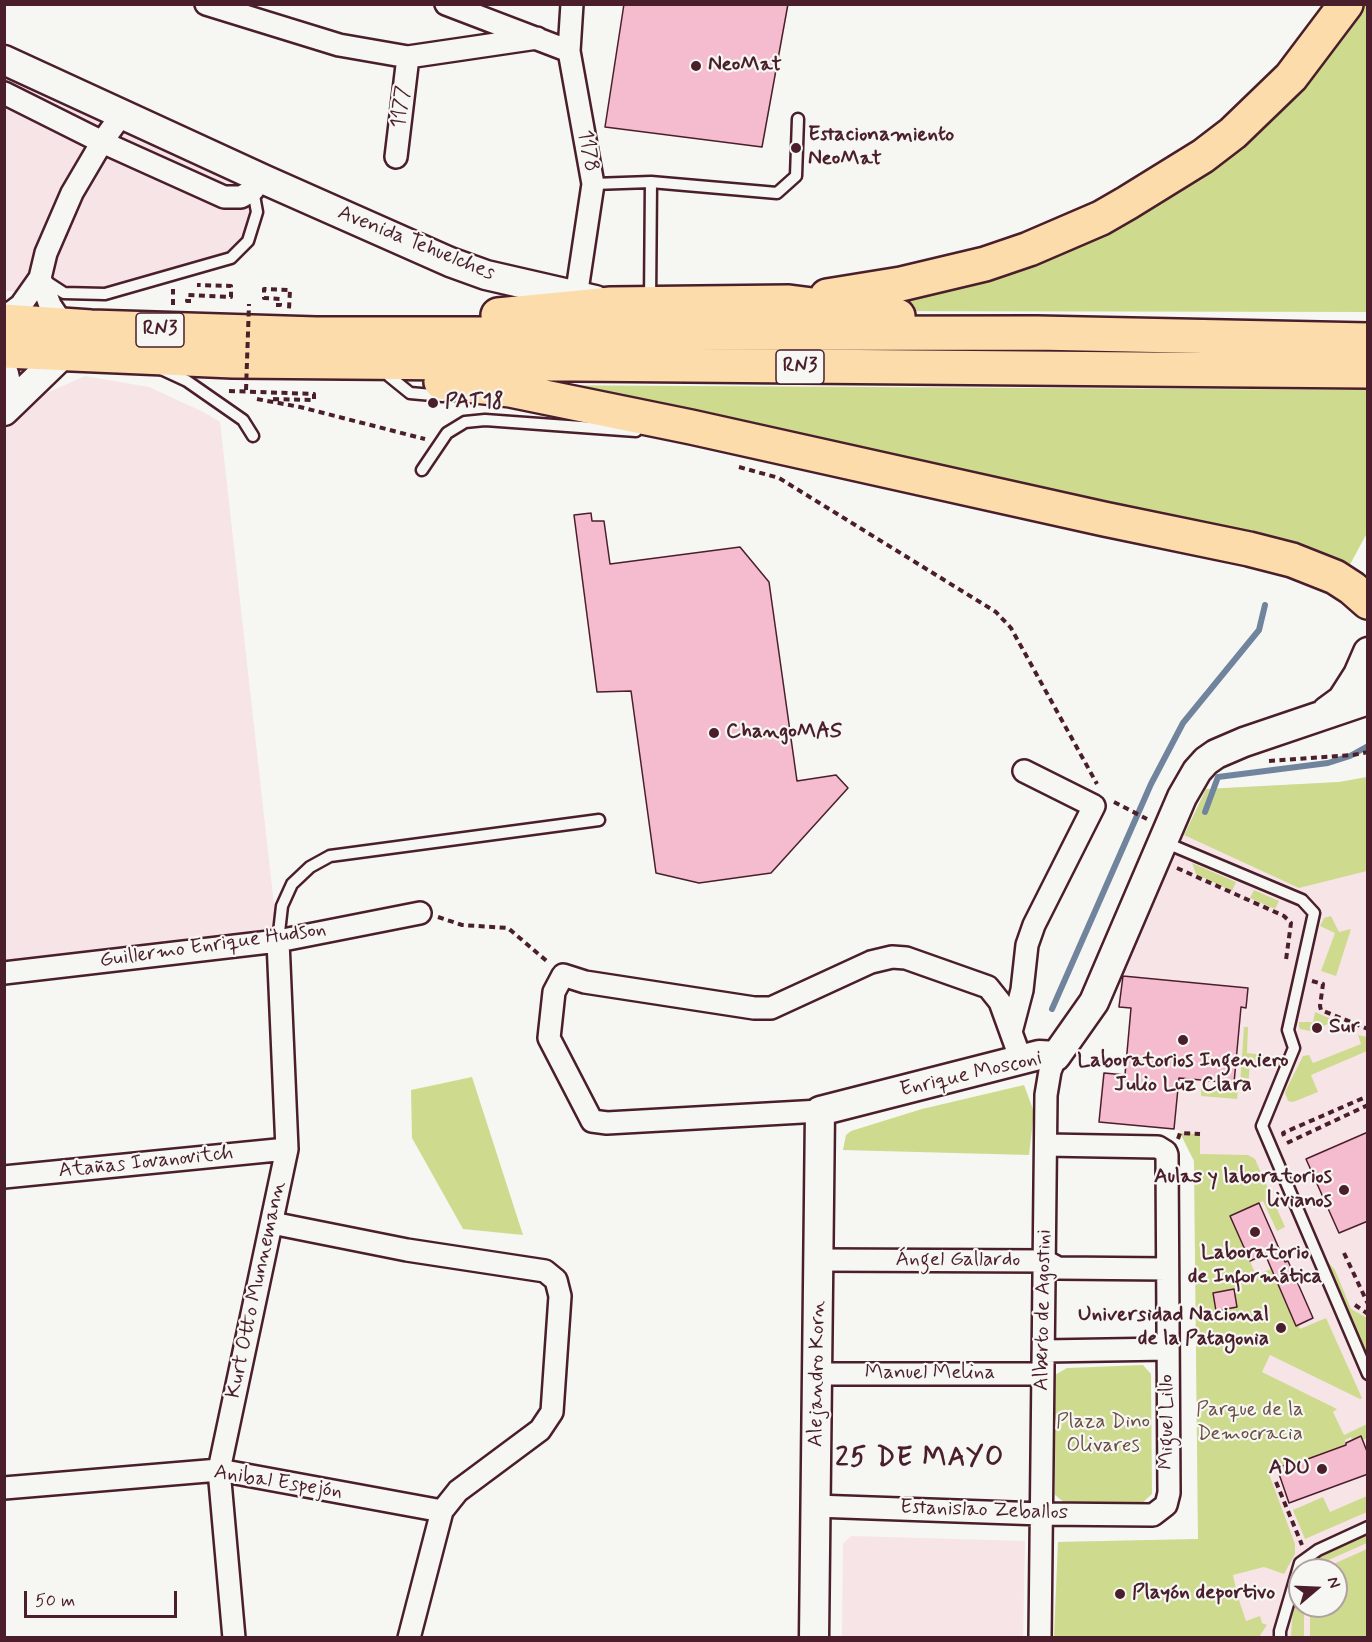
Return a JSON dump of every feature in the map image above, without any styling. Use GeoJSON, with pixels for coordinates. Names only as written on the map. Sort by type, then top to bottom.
{"type":"FeatureCollection","features":[{"type":"Feature","properties":{"kind":"highway"},"geometry":{"type":"LineString","coordinates":[[789,302],[901,284],[956,271],[1029,249],[1101,218],[1203,156],[1233,133],[1291,77],[1346,4]]}},
{"type":"Feature","properties":{"kind":"highway"},"geometry":{"type":"LineString","coordinates":[[302,334],[611,303],[789,302],[1037,333]]}},
{"type":"Feature","properties":{"kind":"highway","name":"RN3"},"geometry":{"type":"LineString","coordinates":[[4,320],[133,357],[240,376],[1368,371]]}},
{"type":"Feature","properties":{"kind":"highway","name":"RN3"},"geometry":{"type":"LineString","coordinates":[[4,351],[64,339],[171,330],[302,334],[1037,333],[1368,340]]}},
{"type":"Feature","properties":{"kind":"highway"},"geometry":{"type":"LineString","coordinates":[[240,376],[389,376],[501,396],[739,452],[1292,560],[1335,577],[1368,602]]}},
{"type":"Feature","properties":{"kind":"street"},"geometry":{"type":"LineString","coordinates":[[206,4],[339,45],[408,57],[537,38]]}},
{"type":"Feature","properties":{"kind":"street"},"geometry":{"type":"LineString","coordinates":[[446,4],[569,51]]}},
{"type":"Feature","properties":{"kind":"street","name":"1178"},"geometry":{"type":"LineString","coordinates":[[572,4],[569,51],[593,184],[576,297]]}},
{"type":"Feature","properties":{"kind":"street","name":"1177"},"geometry":{"type":"LineString","coordinates":[[396,157],[408,57]]}},
{"type":"Feature","properties":{"kind":"street","name":"Avenida Tehuelches"},"geometry":{"type":"LineString","coordinates":[[4,60],[122,114],[257,184],[450,262],[486,275],[611,303]]}},
{"type":"Feature","properties":{"kind":"street"},"geometry":{"type":"LineString","coordinates":[[4,93],[102,142],[224,197],[241,198],[257,184]]}},
{"type":"Feature","properties":{"kind":"street"},"geometry":{"type":"LineString","coordinates":[[4,320],[21,305],[40,278],[46,253],[72,193],[102,142],[122,114]]}},
{"type":"Feature","properties":{"kind":"street"},"geometry":{"type":"LineString","coordinates":[[4,410],[64,339],[40,278]]}},
{"type":"Feature","properties":{"kind":"street"},"geometry":{"type":"LineString","coordinates":[[4,374],[7,388],[4,410]]}},
{"type":"Feature","properties":{"kind":"street","name":"Enrique Mosconi"},"geometry":{"type":"LineString","coordinates":[[1325,713],[1342,700],[1358,675],[1368,652]]}},
{"type":"Feature","properties":{"kind":"street","name":"Enrique Mosconi"},"geometry":{"type":"LineString","coordinates":[[563,975],[554,992],[549,1038],[592,1120],[607,1123],[820,1112],[1039,1055],[1056,1056],[1094,1002],[1157,841],[1197,771],[1206,761],[1237,745],[1368,700]]}},
{"type":"Feature","properties":{"kind":"street"},"geometry":{"type":"LineString","coordinates":[[1011,1032],[1022,990],[1027,945],[1034,925],[1103,799],[1024,771]]}},
{"type":"Feature","properties":{"kind":"street","name":"Guillermo Enrique Hudson"},"geometry":{"type":"LineString","coordinates":[[4,973],[278,941],[420,913]]}},
{"type":"Feature","properties":{"kind":"street","name":"Kurt Otto Munnemann"},"geometry":{"type":"LineString","coordinates":[[234,1638],[219,1470],[287,1149],[278,941]]}},
{"type":"Feature","properties":{"kind":"street"},"geometry":{"type":"LineString","coordinates":[[563,975],[585,982],[754,1008],[771,1008],[871,963],[892,957],[906,958],[988,987],[1000,1002],[1021,1060]]}},
{"type":"Feature","properties":{"kind":"street","name":"Alberto de Agostini"},"geometry":{"type":"LineString","coordinates":[[1040,1638],[1045,1352],[1046,1095],[1050,1071],[1056,1056]]}},
{"type":"Feature","properties":{"kind":"street","name":"Alejandro Korn"},"geometry":{"type":"LineString","coordinates":[[814,1638],[820,1112]]}},
{"type":"Feature","properties":{"kind":"street","name":"Miguel Lillo"},"geometry":{"type":"LineString","coordinates":[[1046,1145],[1158,1147],[1167,1155],[1169,1493],[1163,1509],[1153,1515]]}},
{"type":"Feature","properties":{"kind":"street","name":"Atañas Iovanovitch"},"geometry":{"type":"LineString","coordinates":[[4,1178],[287,1149]]}},
{"type":"Feature","properties":{"kind":"street"},"geometry":{"type":"LineString","coordinates":[[272,1223],[407,1250],[545,1271],[556,1280],[560,1296],[552,1412],[540,1430],[458,1491],[442,1511],[409,1638]]}},
{"type":"Feature","properties":{"kind":"street","name":"Ángel Gallardo"},"geometry":{"type":"LineString","coordinates":[[820,1260],[1045,1261],[1058,1268],[1167,1269]]}},
{"type":"Feature","properties":{"kind":"street"},"geometry":{"type":"LineString","coordinates":[[1045,1352],[1168,1349]]}},
{"type":"Feature","properties":{"kind":"street","name":"Manuel Melina"},"geometry":{"type":"LineString","coordinates":[[818,1374],[1043,1374]]}},
{"type":"Feature","properties":{"kind":"street","name":"Anibal Espejón"},"geometry":{"type":"LineString","coordinates":[[4,1488],[219,1470],[442,1511]]}},
{"type":"Feature","properties":{"kind":"street","name":"Estanislao Zeballos"},"geometry":{"type":"LineString","coordinates":[[815,1506],[1042,1514],[1153,1515]]}},
{"type":"Feature","properties":{"kind":"lane"},"geometry":{"type":"LineString","coordinates":[[593,184],[651,182],[777,193],[796,176],[798,119]]}},
{"type":"Feature","properties":{"kind":"lane"},"geometry":{"type":"LineString","coordinates":[[650,303],[651,182]]}},
{"type":"Feature","properties":{"kind":"lane"},"geometry":{"type":"LineString","coordinates":[[40,278],[64,293],[105,294],[231,258],[248,241],[257,212],[257,184]]}},
{"type":"Feature","properties":{"kind":"lane"},"geometry":{"type":"LineString","coordinates":[[133,357],[187,381],[243,420],[253,436]]}},
{"type":"Feature","properties":{"kind":"lane"},"geometry":{"type":"LineString","coordinates":[[389,376],[410,393],[457,398]]}},
{"type":"Feature","properties":{"kind":"lane"},"geometry":{"type":"LineString","coordinates":[[422,470],[447,434],[465,422],[485,420],[650,432]]}},
{"type":"Feature","properties":{"kind":"lane"},"geometry":{"type":"LineString","coordinates":[[662,433],[739,452]]}},
{"type":"Feature","properties":{"kind":"lane"},"geometry":{"type":"LineString","coordinates":[[278,941],[282,906],[292,884],[310,867],[330,856],[598,820]]}},
{"type":"Feature","properties":{"kind":"lane"},"geometry":{"type":"LineString","coordinates":[[1157,841],[1302,900],[1314,913],[1288,1030],[1294,1048],[1262,1126],[1368,1374]]}},
{"type":"Feature","properties":{"kind":"lane"},"geometry":{"type":"LineString","coordinates":[[1280,1638],[1280,1631],[1300,1563],[1318,1550],[1368,1527]]}},
{"type":"Feature","properties":{"kind":"path"},"geometry":{"type":"LineString","coordinates":[[171,330],[174,284]]}},
{"type":"Feature","properties":{"kind":"path"},"geometry":{"type":"LineString","coordinates":[[197,285],[231,286],[231,297],[188,296],[188,301],[198,302]]}},
{"type":"Feature","properties":{"kind":"path"},"geometry":{"type":"LineString","coordinates":[[269,305],[280,305],[280,299],[264,298],[264,289],[290,290],[302,334]]}},
{"type":"Feature","properties":{"kind":"path"},"geometry":{"type":"LineString","coordinates":[[239,303],[259,304]]}},
{"type":"Feature","properties":{"kind":"path"},"geometry":{"type":"LineString","coordinates":[[249,304],[240,376],[314,394],[314,400],[257,399]]}},
{"type":"Feature","properties":{"kind":"path"},"geometry":{"type":"LineString","coordinates":[[739,452],[996,612],[1011,628],[1103,799],[1157,841],[1284,916],[1291,923],[1284,977],[1323,984],[1320,1006],[1322,1010],[1368,1029]]}},
{"type":"Feature","properties":{"kind":"path"},"geometry":{"type":"LineString","coordinates":[[1267,761],[1368,752]]}},
{"type":"Feature","properties":{"kind":"path"},"geometry":{"type":"LineString","coordinates":[[420,913],[462,925],[508,928],[563,975]]}},
{"type":"Feature","properties":{"kind":"path"},"geometry":{"type":"LineString","coordinates":[[1368,1096],[1283,1133],[1284,1143],[1368,1105]]}},
{"type":"Feature","properties":{"kind":"path"},"geometry":{"type":"LineString","coordinates":[[1180,1133],[1200,1134]]}},
{"type":"Feature","properties":{"kind":"path"},"geometry":{"type":"LineString","coordinates":[[1344,1253],[1368,1304]]}},
{"type":"Feature","properties":{"kind":"path"},"geometry":{"type":"LineString","coordinates":[[1353,1304],[1368,1314]]}},
{"type":"Feature","properties":{"kind":"path"},"geometry":{"type":"LineString","coordinates":[[1276,1482],[1302,1546]]}},
{"type":"Feature","properties":{"kind":"shaded area"},"geometry":{"type":"Polygon","coordinates":[[[5,60],[261,178],[257,212],[248,241],[231,258],[105,294],[5,291],[5,60]]]}},
{"type":"Feature","properties":{"kind":"shaded area"},"geometry":{"type":"Polygon","coordinates":[[[85,376],[149,387],[220,422],[278,941],[5,973],[4,412],[85,376]]]}},
{"type":"Feature","properties":{"kind":"shaded area","name":"Universidad Nacional de la Patagonia"},"geometry":{"type":"Polygon","coordinates":[[[1367,777],[1367,1637],[1054,1638],[1058,1542],[1198,1539],[1194,1161],[1179,1130],[1098,1123],[1102,1072],[1124,1073],[1130,1009],[1117,1007],[1121,976],[1145,918],[1206,789],[1339,782],[1367,777]]]}},
{"type":"Feature","properties":{"kind":"shaded area"},"geometry":{"type":"Polygon","coordinates":[[[851,1536],[1025,1541],[1023,1637],[842,1637],[843,1544],[851,1536]]]}},
{"type":"Feature","properties":{"kind":"green space"},"geometry":{"type":"Polygon","coordinates":[[[1358,5],[1367,5],[1367,312],[846,311],[1151,195],[1358,5]]]}},
{"type":"Feature","properties":{"kind":"green space"},"geometry":{"type":"Polygon","coordinates":[[[528,385],[1367,390],[1367,533],[1347,570],[528,385]]]}},
{"type":"Feature","properties":{"kind":"green space"},"geometry":{"type":"Polygon","coordinates":[[[1367,777],[1367,871],[1299,888],[1184,835],[1206,789],[1339,782],[1367,777]]]}},
{"type":"Feature","properties":{"kind":"green space"},"geometry":{"type":"Polygon","coordinates":[[[1192,863],[1236,882],[1232,891],[1196,874],[1192,863]]]}},
{"type":"Feature","properties":{"kind":"green space"},"geometry":{"type":"Polygon","coordinates":[[[1254,890],[1279,901],[1275,909],[1250,898],[1254,890]]]}},
{"type":"Feature","properties":{"kind":"green space"},"geometry":{"type":"Polygon","coordinates":[[[1331,916],[1339,932],[1351,929],[1336,976],[1321,971],[1335,933],[1320,926],[1324,918],[1331,916]]]}},
{"type":"Feature","properties":{"kind":"green space"},"geometry":{"type":"Polygon","coordinates":[[[1315,1012],[1336,1021],[1310,1031],[1300,1029],[1299,1022],[1313,1022],[1315,1012]]]}},
{"type":"Feature","properties":{"kind":"green space"},"geometry":{"type":"Polygon","coordinates":[[[1244,1027],[1248,1027],[1247,1053],[1281,1057],[1283,1060],[1280,1065],[1276,1066],[1250,1064],[1248,1085],[1240,1085],[1244,1027]]]}},
{"type":"Feature","properties":{"kind":"green space"},"geometry":{"type":"Polygon","coordinates":[[[1358,1035],[1367,1037],[1367,1051],[1311,1075],[1318,1092],[1293,1102],[1288,1101],[1285,1093],[1303,1056],[1309,1055],[1313,1063],[1361,1044],[1358,1035]]]}},
{"type":"Feature","properties":{"kind":"green space"},"geometry":{"type":"Polygon","coordinates":[[[472,1077],[523,1235],[463,1229],[412,1138],[411,1090],[472,1077]]]}},
{"type":"Feature","properties":{"kind":"green space"},"geometry":{"type":"Polygon","coordinates":[[[1024,1085],[1034,1112],[1029,1155],[843,1150],[846,1135],[851,1131],[922,1109],[1024,1085]]]}},
{"type":"Feature","properties":{"kind":"green space"},"geometry":{"type":"Polygon","coordinates":[[[1201,1088],[1238,1091],[1237,1099],[1201,1096],[1201,1088]]]}},
{"type":"Feature","properties":{"kind":"green space","name":"Parque de la Democracia"},"geometry":{"type":"Polygon","coordinates":[[[1180,1133],[1200,1134],[1200,1154],[1248,1155],[1255,1159],[1285,1227],[1277,1231],[1263,1201],[1230,1216],[1256,1275],[1271,1269],[1296,1325],[1300,1329],[1326,1318],[1362,1398],[1270,1355],[1262,1372],[1337,1409],[1333,1412],[1344,1435],[1367,1424],[1367,1438],[1363,1440],[1361,1437],[1353,1444],[1351,1437],[1345,1440],[1346,1445],[1294,1464],[1292,1462],[1269,1474],[1295,1544],[1295,1554],[1293,1558],[1288,1558],[1288,1567],[1284,1574],[1264,1567],[1233,1575],[1246,1621],[1260,1616],[1262,1623],[1267,1625],[1259,1637],[1054,1638],[1058,1542],[1198,1539],[1194,1161],[1180,1133]]]}},
{"type":"Feature","properties":{"kind":"green space"},"geometry":{"type":"Polygon","coordinates":[[[1326,1260],[1335,1270],[1351,1309],[1367,1318],[1367,1357],[1326,1260]]]}},
{"type":"Feature","properties":{"kind":"green space","name":"Plaza Dino Olivares"},"geometry":{"type":"Polygon","coordinates":[[[1143,1365],[1151,1374],[1152,1494],[1140,1505],[1065,1503],[1055,1495],[1053,1376],[1067,1368],[1143,1365]]]}},
{"type":"Feature","properties":{"kind":"green space"},"geometry":{"type":"Polygon","coordinates":[[[1367,1496],[1367,1512],[1305,1539],[1293,1510],[1323,1497],[1330,1512],[1367,1496]]]}},
{"type":"Feature","properties":{"kind":"green space"},"geometry":{"type":"Polygon","coordinates":[[[1367,1535],[1367,1543],[1333,1558],[1317,1558],[1367,1535]]]}},
{"type":"Feature","properties":{"kind":"green space"},"geometry":{"type":"Polygon","coordinates":[[[1367,1549],[1367,1637],[1310,1637],[1310,1618],[1348,1618],[1347,1558],[1367,1549]]]}},
{"type":"Feature","properties":{"kind":"green space"},"geometry":{"type":"Polygon","coordinates":[[[1304,1618],[1304,1637],[1291,1637],[1292,1619],[1304,1618]]]}},
{"type":"Feature","properties":{"kind":"building","name":"NeoMat"},"geometry":{"type":"Polygon","coordinates":[[[624,4],[788,4],[762,147],[605,127],[624,4]]]}},
{"type":"Feature","properties":{"kind":"building","name":"ChangoMAS"},"geometry":{"type":"Polygon","coordinates":[[[591,513],[592,521],[604,521],[610,564],[740,547],[769,582],[797,781],[836,775],[848,788],[771,873],[699,883],[656,873],[631,691],[597,692],[574,515],[591,513]]]}},
{"type":"Feature","properties":{"kind":"building","name":"Laboratorios Ingeniero Julio Luz Clara"},"geometry":{"type":"Polygon","coordinates":[[[1123,976],[1248,988],[1246,1008],[1241,1007],[1234,1083],[1179,1078],[1174,1129],[1099,1122],[1104,1073],[1125,1075],[1131,1008],[1119,1007],[1123,976]]]}},
{"type":"Feature","properties":{"kind":"building","name":"Aulas y laboratorios livianos"},"geometry":{"type":"Polygon","coordinates":[[[1368,1132],[1368,1221],[1339,1233],[1306,1159],[1368,1132]]]}},
{"type":"Feature","properties":{"kind":"building"},"geometry":{"type":"Polygon","coordinates":[[[1259,1203],[1313,1318],[1296,1326],[1265,1254],[1250,1261],[1230,1216],[1259,1203]]]}},
{"type":"Feature","properties":{"kind":"building"},"geometry":{"type":"Polygon","coordinates":[[[1234,1289],[1237,1307],[1216,1311],[1213,1293],[1234,1289]]]}},
{"type":"Feature","properties":{"kind":"building","name":"ADU"},"geometry":{"type":"Polygon","coordinates":[[[1361,1436],[1368,1454],[1368,1474],[1289,1503],[1277,1468],[1346,1445],[1361,1436]]]}},
{"type":"Feature","properties":{"kind":"waterway"},"geometry":{"type":"LineString","coordinates":[[1052,1009],[1151,784],[1183,723],[1259,630],[1265,605]]}},
{"type":"Feature","properties":{"kind":"waterway"},"geometry":{"type":"LineString","coordinates":[[1205,812],[1218,777],[1328,763],[1350,756],[1368,746]]}},
{"type":"Feature","properties":{"kind":"place","name":"NeoMat"},"geometry":{"type":"Point","coordinates":[696,66]}},
{"type":"Feature","properties":{"kind":"place","name":"Estacionamiento NeoMat"},"geometry":{"type":"Point","coordinates":[796,148]}},
{"type":"Feature","properties":{"kind":"place","name":"PAT18"},"geometry":{"type":"Point","coordinates":[433,403]}},
{"type":"Feature","properties":{"kind":"place","name":"ChangoMAS"},"geometry":{"type":"Point","coordinates":[714,733]}},
{"type":"Feature","properties":{"kind":"place","name":"Sur"},"geometry":{"type":"Point","coordinates":[1317,1028]}},
{"type":"Feature","properties":{"kind":"place","name":"Laboratorios Ingeniero Julio Luz Clara"},"geometry":{"type":"Point","coordinates":[1183,1040]}},
{"type":"Feature","properties":{"kind":"place","name":"Aulas y laboratorios livianos"},"geometry":{"type":"Point","coordinates":[1344,1190]}},
{"type":"Feature","properties":{"kind":"place","name":"Laboratorio de Informática"},"geometry":{"type":"Point","coordinates":[1255,1232]}},
{"type":"Feature","properties":{"kind":"place","name":"Universidad Nacional de la Patagonia"},"geometry":{"type":"Point","coordinates":[1281,1328]}},
{"type":"Feature","properties":{"kind":"place","name":"ADU"},"geometry":{"type":"Point","coordinates":[1322,1469]}},
{"type":"Feature","properties":{"kind":"place","name":"Playón deportivo"},"geometry":{"type":"Point","coordinates":[1120,1594]}},
{"type":"Feature","properties":{"kind":"district","name":"25 DE MAYO"},"geometry":{"type":"Point","coordinates":[920,1459]}}]}
